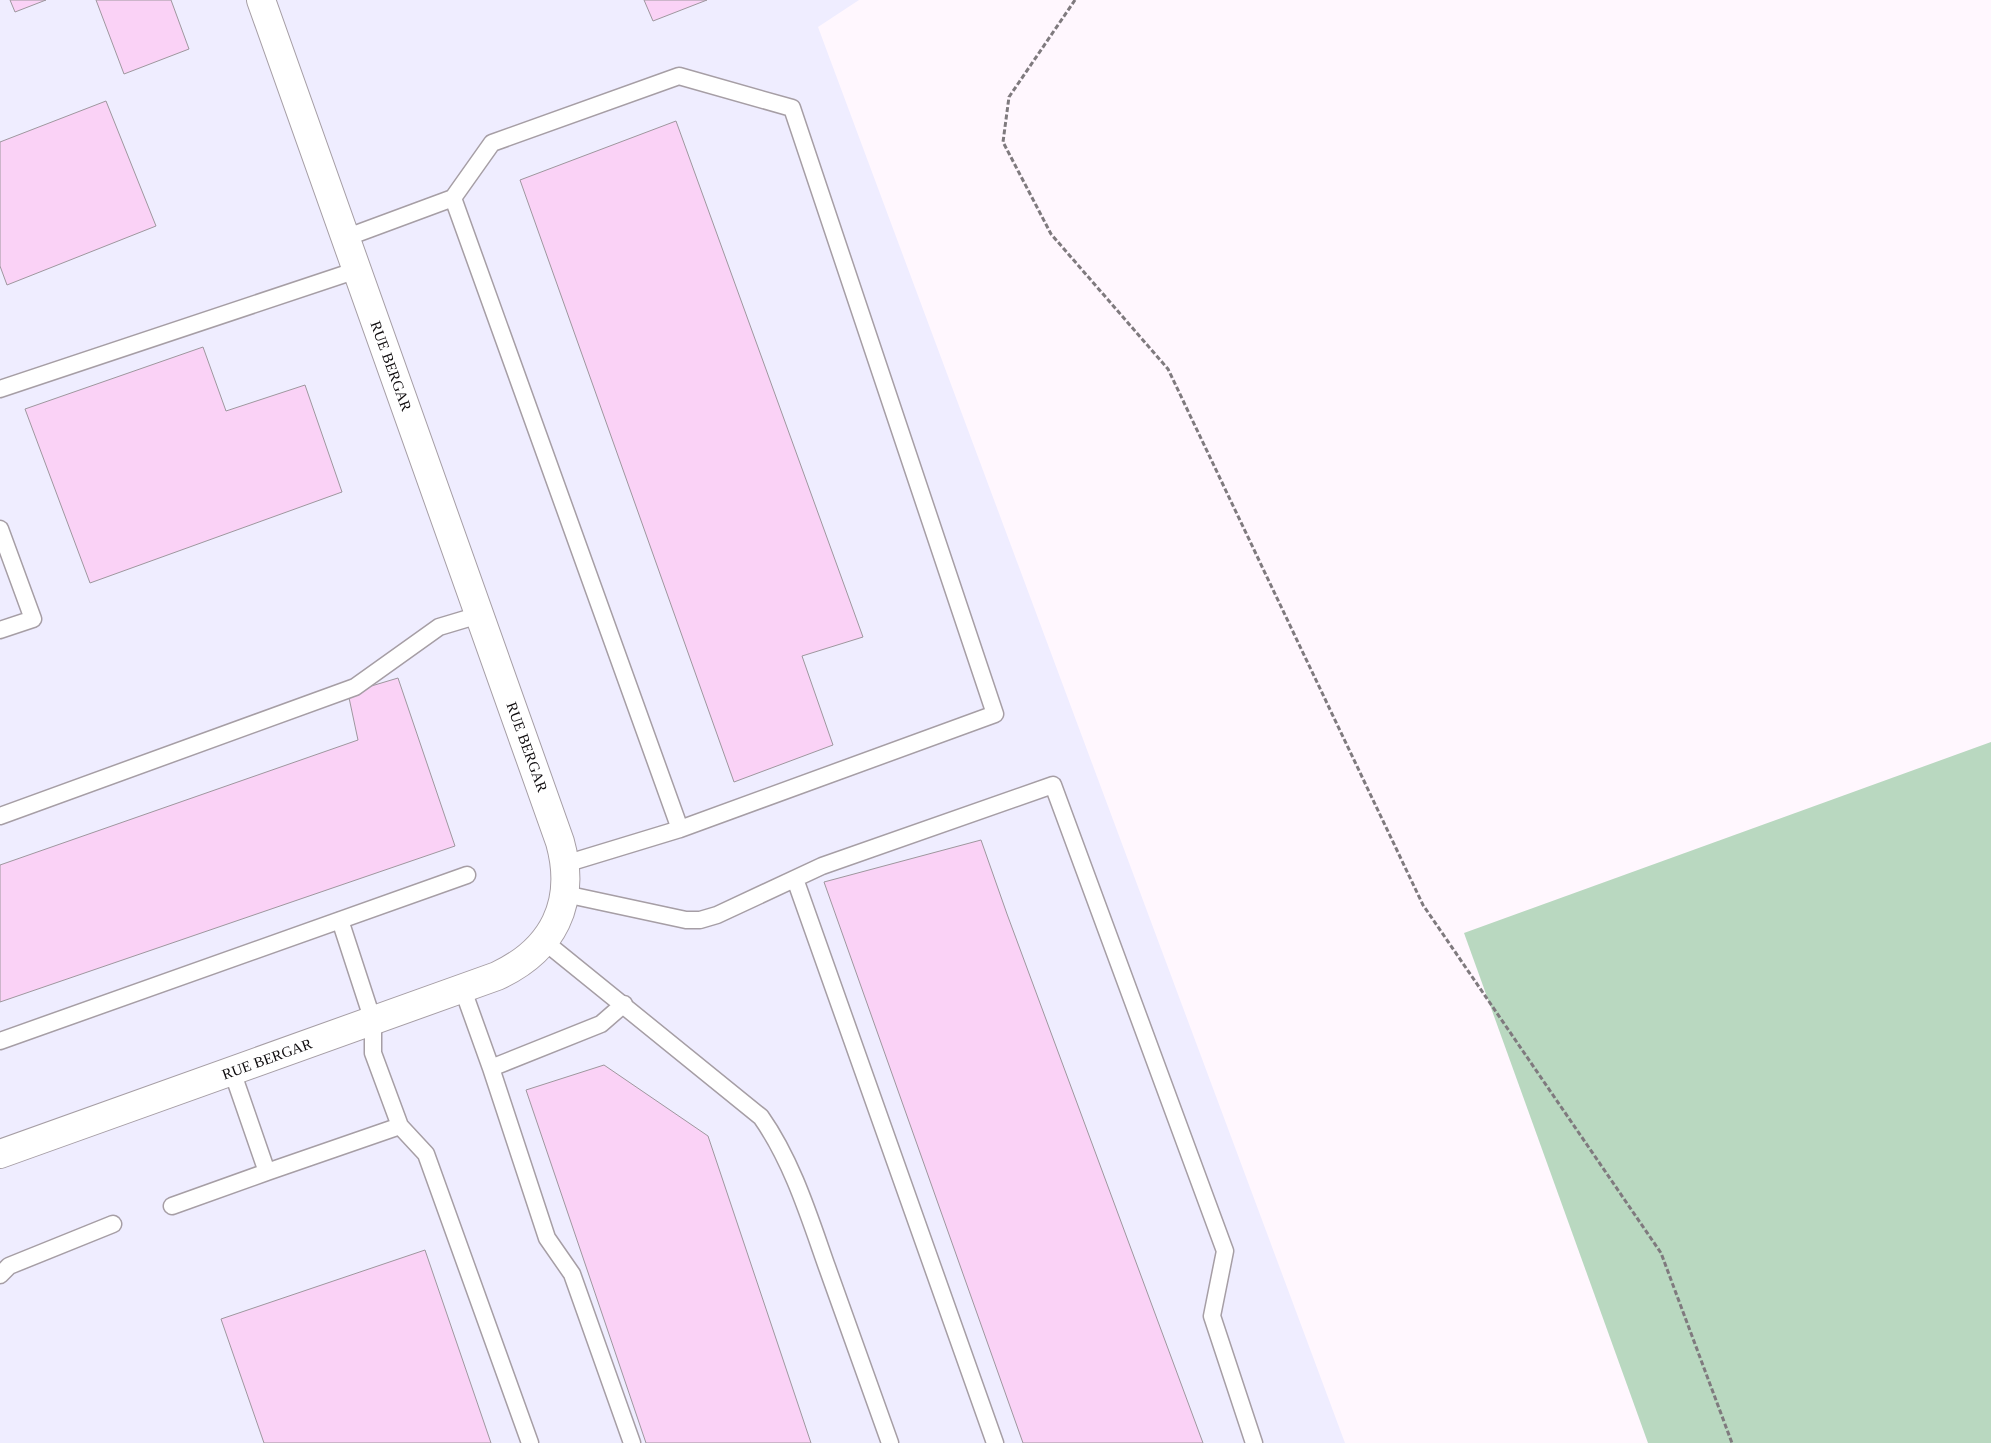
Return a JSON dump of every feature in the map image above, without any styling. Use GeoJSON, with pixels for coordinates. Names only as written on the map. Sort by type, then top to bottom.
{"type":"FeatureCollection","features":[{"type":"Feature","properties":{"kind":"street","name":"RUE BERGAR"},"geometry":{"type":"LineString","coordinates":[[0,1154],[463,990],[497,976],[517,966],[535,953],[545,942],[559,916],[565,894],[565,864],[557,832],[261,0]]}},
{"type":"Feature","properties":{"kind":"lane"},"geometry":{"type":"LineString","coordinates":[[345,238],[453,198],[492,143],[679,76],[792,108],[995,714],[680,829],[565,864]]}},
{"type":"Feature","properties":{"kind":"lane"},"geometry":{"type":"LineString","coordinates":[[453,198],[680,829]]}},
{"type":"Feature","properties":{"kind":"lane"},"geometry":{"type":"LineString","coordinates":[[0,389],[357,270]]}},
{"type":"Feature","properties":{"kind":"lane"},"geometry":{"type":"LineString","coordinates":[[0,528],[33,619],[0,630]]}},
{"type":"Feature","properties":{"kind":"lane"},"geometry":{"type":"LineString","coordinates":[[0,816],[355,686],[439,627],[479,615]]}},
{"type":"Feature","properties":{"kind":"lane"},"geometry":{"type":"LineString","coordinates":[[565,894],[686,920],[700,920],[717,915],[822,866],[1052,785],[1226,1251],[1212,1316],[1254,1443]]}},
{"type":"Feature","properties":{"kind":"lane"},"geometry":{"type":"LineString","coordinates":[[0,1041],[467,875]]}},
{"type":"Feature","properties":{"kind":"lane"},"geometry":{"type":"LineString","coordinates":[[795,878],[995,1443]]}},
{"type":"Feature","properties":{"kind":"lane"},"geometry":{"type":"LineString","coordinates":[[340,920],[373,1021],[373,1054],[400,1126],[426,1154],[530,1443]]}},
{"type":"Feature","properties":{"kind":"lane"},"geometry":{"type":"LineString","coordinates":[[545,942],[624,1004],[761,1117],[773,1133],[784,1154],[817,1238],[890,1443]]}},
{"type":"Feature","properties":{"kind":"lane"},"geometry":{"type":"LineString","coordinates":[[463,990],[547,1238],[572,1274],[632,1443]]}},
{"type":"Feature","properties":{"kind":"lane"},"geometry":{"type":"LineString","coordinates":[[491,1068],[601,1024],[624,1004]]}},
{"type":"Feature","properties":{"kind":"lane"},"geometry":{"type":"LineString","coordinates":[[232,1072],[267,1172]]}},
{"type":"Feature","properties":{"kind":"lane"},"geometry":{"type":"LineString","coordinates":[[172,1206],[400,1126]]}},
{"type":"Feature","properties":{"kind":"lane"},"geometry":{"type":"LineString","coordinates":[[0,1275],[9,1266],[113,1224]]}},
{"type":"Feature","properties":{"kind":"path"},"geometry":{"type":"LineString","coordinates":[[1075,0],[1009,97],[1003,142],[1051,234],[1168,369],[1423,905],[1660,1254],[1732,1443]]}},
{"type":"Feature","properties":{"kind":"shaded area"},"geometry":{"type":"Polygon","coordinates":[[[0,0],[859,0],[818,27],[1345,1443],[0,1443],[0,0]]]}},
{"type":"Feature","properties":{"kind":"green space"},"geometry":{"type":"Polygon","coordinates":[[[1991,742],[1991,1443],[1648,1443],[1464,933],[1991,742]]]}},
{"type":"Feature","properties":{"kind":"building"},"geometry":{"type":"Polygon","coordinates":[[[10,0],[46,0],[15,12],[10,0]]]}},
{"type":"Feature","properties":{"kind":"building"},"geometry":{"type":"Polygon","coordinates":[[[96,0],[171,0],[189,49],[124,74],[96,0]]]}},
{"type":"Feature","properties":{"kind":"building"},"geometry":{"type":"Polygon","coordinates":[[[644,0],[707,0],[653,21],[644,0]]]}},
{"type":"Feature","properties":{"kind":"building"},"geometry":{"type":"Polygon","coordinates":[[[106,101],[156,226],[7,285],[0,266],[0,142],[106,101]]]}},
{"type":"Feature","properties":{"kind":"building"},"geometry":{"type":"Polygon","coordinates":[[[676,121],[863,637],[802,656],[833,745],[734,782],[520,180],[676,121]]]}},
{"type":"Feature","properties":{"kind":"building"},"geometry":{"type":"Polygon","coordinates":[[[203,347],[226,411],[305,385],[342,492],[90,583],[25,409],[203,347]]]}},
{"type":"Feature","properties":{"kind":"building"},"geometry":{"type":"Polygon","coordinates":[[[398,678],[455,846],[0,1002],[0,865],[358,740],[348,693],[398,678]]]}},
{"type":"Feature","properties":{"kind":"building"},"geometry":{"type":"Polygon","coordinates":[[[981,840],[1203,1443],[1023,1443],[824,882],[981,840]]]}},
{"type":"Feature","properties":{"kind":"building"},"geometry":{"type":"Polygon","coordinates":[[[604,1065],[708,1136],[811,1443],[646,1443],[526,1090],[604,1065]]]}},
{"type":"Feature","properties":{"kind":"building"},"geometry":{"type":"Polygon","coordinates":[[[425,1250],[491,1443],[264,1443],[221,1319],[425,1250]]]}}]}
